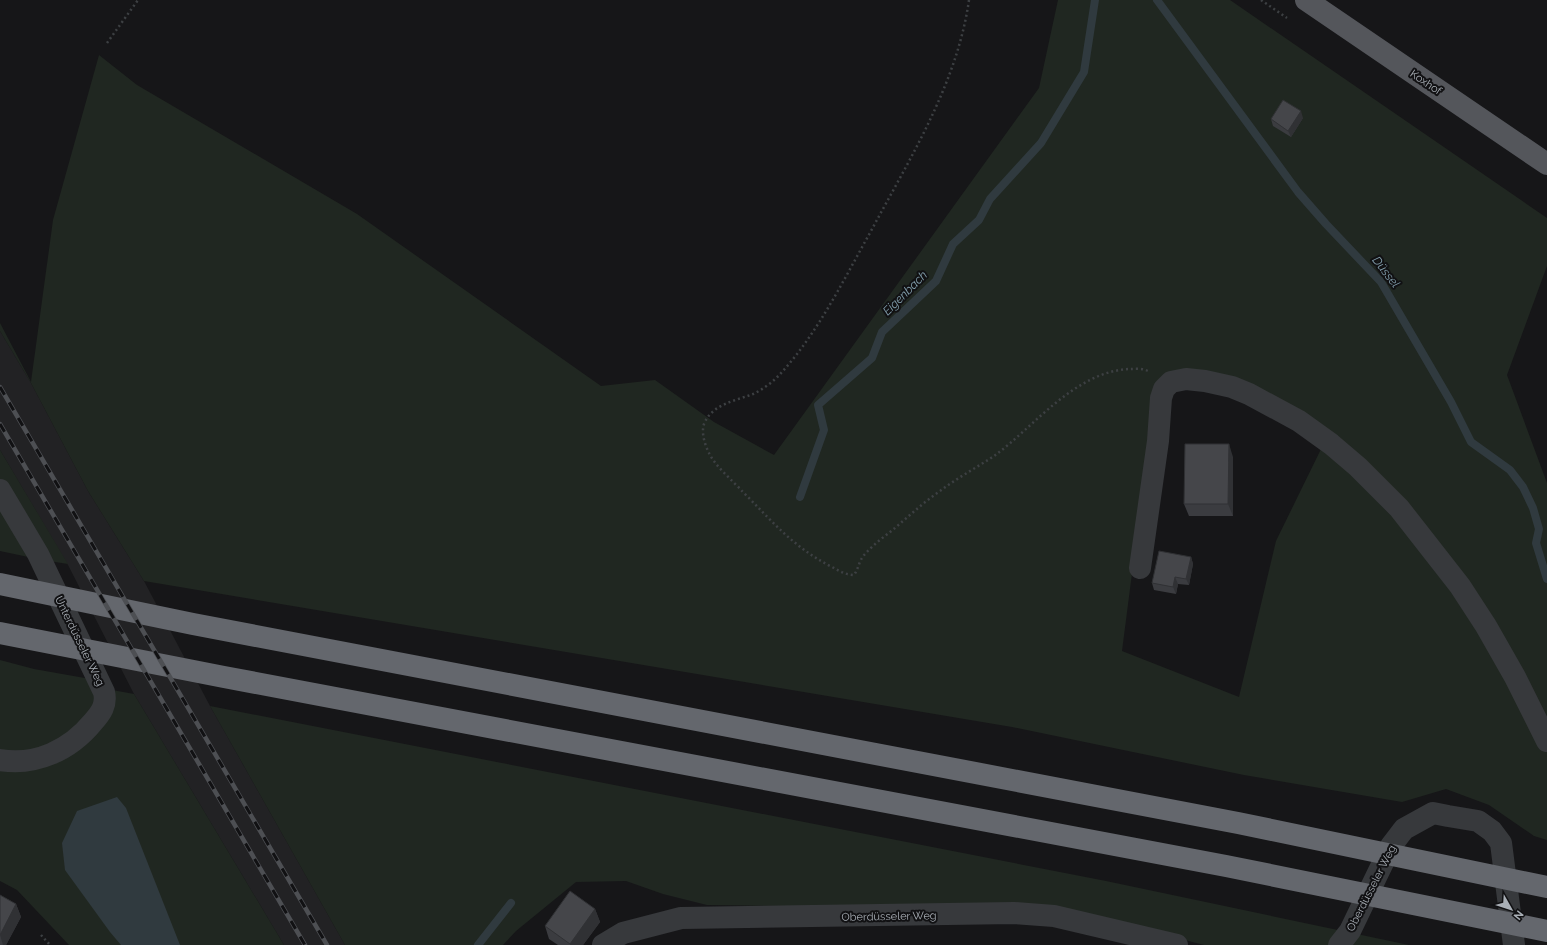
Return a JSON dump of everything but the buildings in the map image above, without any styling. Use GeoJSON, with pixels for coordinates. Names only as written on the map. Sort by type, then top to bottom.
{"type":"FeatureCollection","features":[{"type":"Feature","properties":{"kind":"highway"},"geometry":{"type":"LineString","coordinates":[[0,584],[193,624],[1238,823],[1547,887]]}},
{"type":"Feature","properties":{"kind":"highway"},"geometry":{"type":"LineString","coordinates":[[8,634],[224,677],[1226,866],[1547,931]]}},
{"type":"Feature","properties":{"kind":"main road","name":"Koxhof"},"geometry":{"type":"LineString","coordinates":[[1306,0],[1547,164]]}},
{"type":"Feature","properties":{"kind":"street"},"geometry":{"type":"LineString","coordinates":[[1140,568],[1158,441],[1161,398],[1164,389],[1171,382],[1186,379],[1205,381],[1232,387],[1249,394],[1299,421],[1331,444],[1358,467],[1399,508],[1460,586],[1486,626],[1515,677],[1547,741]]}},
{"type":"Feature","properties":{"kind":"street","name":"Unterdüsseler Weg"},"geometry":{"type":"LineString","coordinates":[[0,490],[38,554],[106,699],[105,704],[93,722],[80,736],[64,748],[35,759],[15,761],[0,760]]}},
{"type":"Feature","properties":{"kind":"street","name":"Oberdüsseler Weg"},"geometry":{"type":"LineString","coordinates":[[1340,945],[1350,931],[1391,846],[1404,829],[1433,814],[1478,821],[1492,831],[1502,843],[1514,945]]}},
{"type":"Feature","properties":{"kind":"street","name":"Oberdüsseler Weg"},"geometry":{"type":"LineString","coordinates":[[603,945],[623,933],[681,918],[1014,913],[1054,916],[1177,945]]}},
{"type":"Feature","properties":{"kind":"path"},"geometry":{"type":"LineString","coordinates":[[107,43],[138,0]]}},
{"type":"Feature","properties":{"kind":"path"},"geometry":{"type":"LineString","coordinates":[[969,0],[966,23],[957,55],[937,105],[832,301],[802,348],[782,373],[753,394],[733,400],[716,409],[708,418],[702,432],[709,454],[722,470],[782,533],[801,548],[825,563],[847,575],[854,574],[857,565],[864,554],[894,528],[941,490],[1009,445],[1053,405],[1077,388],[1097,377],[1114,371],[1127,370],[1145,369],[1171,382]]}},
{"type":"Feature","properties":{"kind":"path"},"geometry":{"type":"LineString","coordinates":[[41,935],[50,945]]}},
{"type":"Feature","properties":{"kind":"shaded area"},"geometry":{"type":"Polygon","coordinates":[[[1058,0],[1230,0],[1547,218],[1547,266],[1507,375],[1547,483],[1547,840],[1534,836],[1489,805],[1446,789],[1402,802],[1244,775],[1012,727],[144,581],[88,491],[31,383],[0,331],[0,323],[31,382],[53,220],[99,55],[137,85],[357,214],[601,386],[655,380],[714,422],[774,455],[1039,88],[1058,0]],[[1168,373],[1156,387],[1122,651],[1239,697],[1276,541],[1322,447],[1246,402],[1168,373]]]}},
{"type":"Feature","properties":{"kind":"shaded area"},"geometry":{"type":"Polygon","coordinates":[[[0,331],[31,383],[88,491],[144,581],[210,706],[345,945],[284,945],[134,694],[68,565],[0,450],[0,331]]]}},
{"type":"Feature","properties":{"kind":"shaded area"},"geometry":{"type":"Polygon","coordinates":[[[0,450],[68,564],[49,561],[0,479],[0,450]]]}},
{"type":"Feature","properties":{"kind":"shaded area"},"geometry":{"type":"Polygon","coordinates":[[[0,502],[33,558],[0,551],[0,502]]]}},
{"type":"Feature","properties":{"kind":"shaded area"},"geometry":{"type":"Polygon","coordinates":[[[0,660],[34,669],[96,680],[99,690],[90,715],[50,748],[0,754],[0,660]]]}},
{"type":"Feature","properties":{"kind":"shaded area"},"geometry":{"type":"Polygon","coordinates":[[[112,690],[134,694],[284,945],[69,945],[17,890],[0,881],[0,765],[47,763],[112,690]]]}},
{"type":"Feature","properties":{"kind":"shaded area"},"geometry":{"type":"Polygon","coordinates":[[[210,706],[1106,881],[1409,945],[1204,945],[1146,930],[789,906],[707,905],[663,894],[626,881],[576,882],[516,931],[503,945],[345,945],[210,706]]]}},
{"type":"Feature","properties":{"kind":"shaded area"},"geometry":{"type":"Polygon","coordinates":[[[117,797],[126,808],[180,945],[121,945],[65,870],[62,843],[77,811],[117,797]]]}},
{"type":"Feature","properties":{"kind":"waterway","name":"Eigenbach"},"geometry":{"type":"LineString","coordinates":[[800,497],[824,430],[818,405],[872,358],[882,332],[936,281],[953,244],[979,220],[990,199],[1041,143],[1084,72],[1095,0]]}},
{"type":"Feature","properties":{"kind":"waterway","name":"Düssel"},"geometry":{"type":"LineString","coordinates":[[1157,0],[1298,192],[1381,282],[1451,402],[1471,442],[1510,470],[1523,487],[1533,508],[1539,529],[1536,543],[1547,579]]}},
{"type":"Feature","properties":{"kind":"waterway","name":"Eigenbach"},"geometry":{"type":"LineString","coordinates":[[478,945],[511,903]]}},
{"type":"Feature","properties":{"kind":"railway"},"geometry":{"type":"LineString","coordinates":[[0,387],[327,945]]}},
{"type":"Feature","properties":{"kind":"railway"},"geometry":{"type":"LineString","coordinates":[[0,424],[305,945]]}}]}
